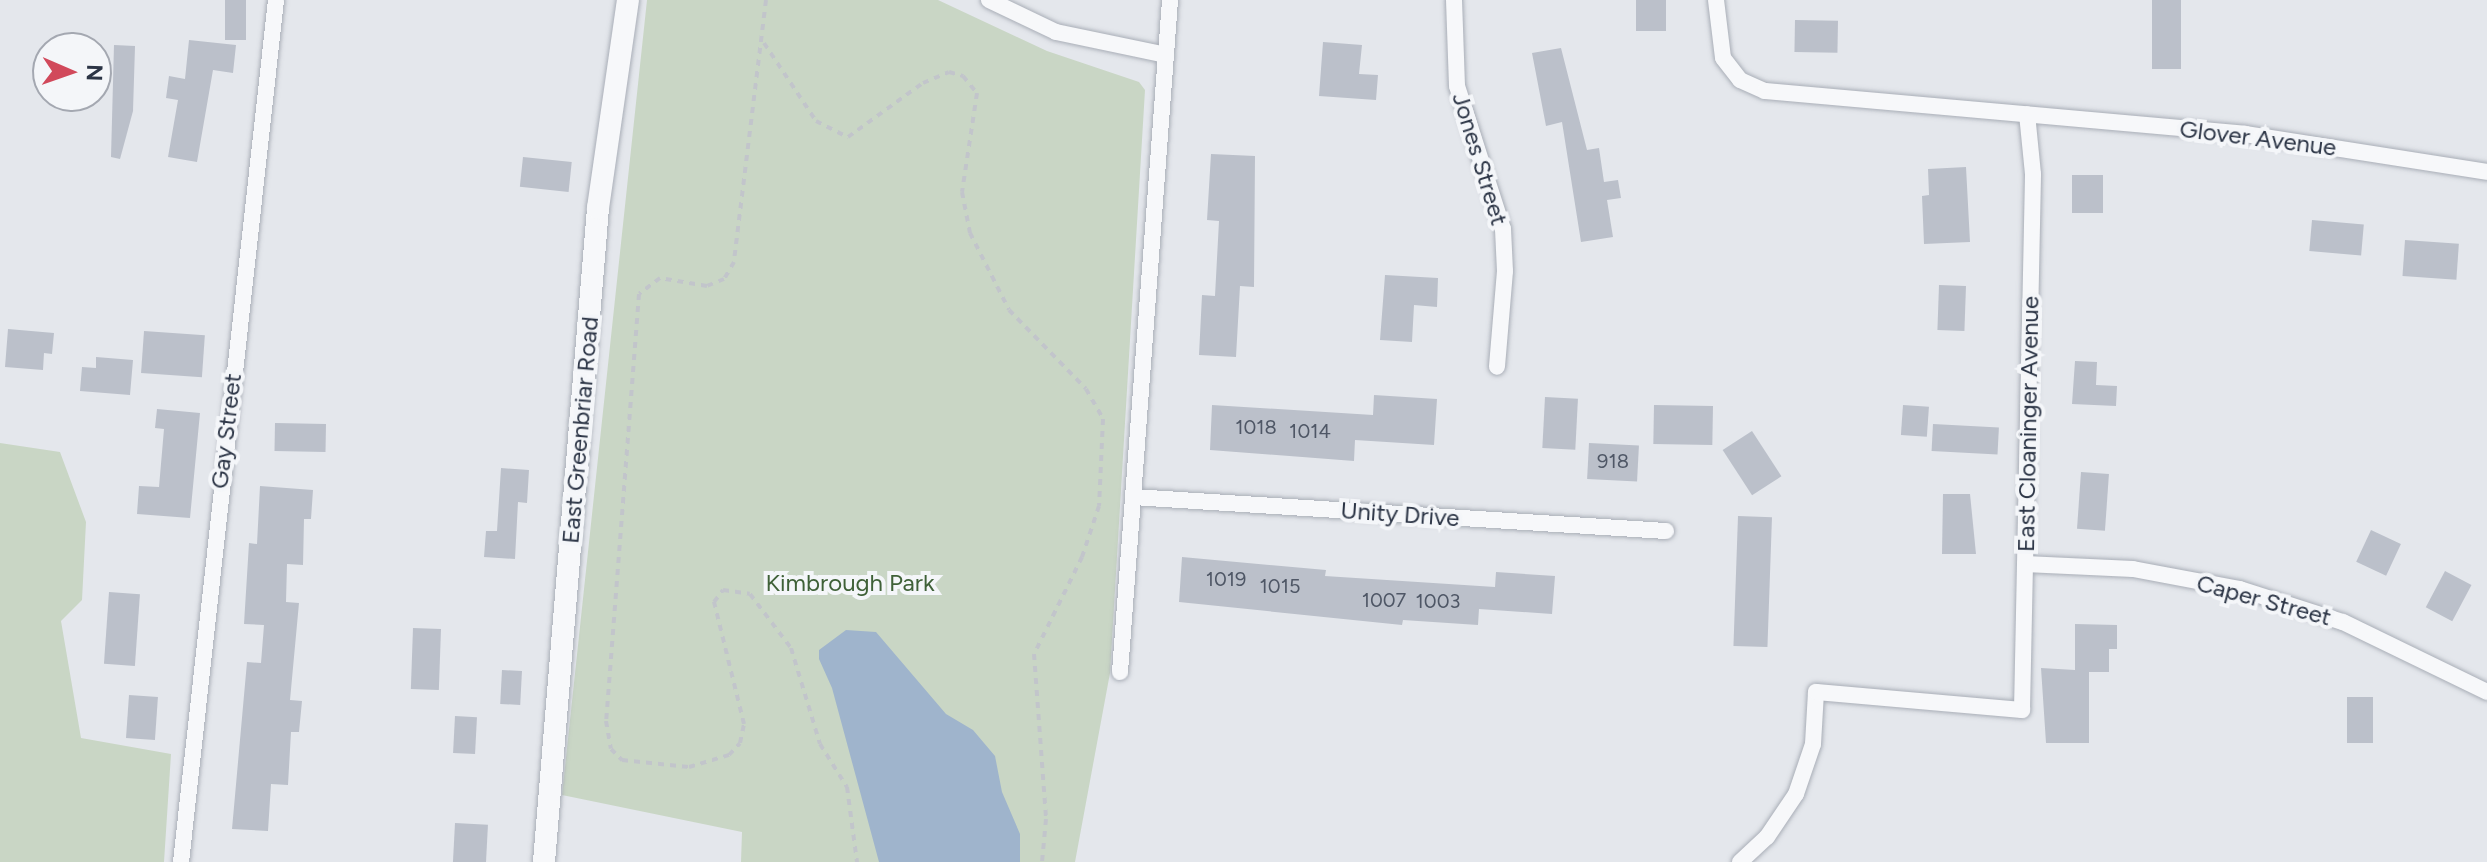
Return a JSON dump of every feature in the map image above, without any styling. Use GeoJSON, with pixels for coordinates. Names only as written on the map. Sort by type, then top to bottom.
{"type":"FeatureCollection","features":[{"type":"Feature","properties":{"kind":"street","name":"Gay Street"},"geometry":{"type":"LineString","coordinates":[[181,862],[276,0]]}},
{"type":"Feature","properties":{"kind":"street","name":"East Greenbriar Road"},"geometry":{"type":"LineString","coordinates":[[544,862],[598,208],[628,0]]}},
{"type":"Feature","properties":{"kind":"street"},"geometry":{"type":"LineString","coordinates":[[989,0],[1056,32],[1166,55]]}},
{"type":"Feature","properties":{"kind":"street"},"geometry":{"type":"LineString","coordinates":[[1120,672],[1170,0]]}},
{"type":"Feature","properties":{"kind":"street","name":"Jones Street"},"geometry":{"type":"LineString","coordinates":[[1454,0],[1457,86],[1503,229],[1505,271],[1497,367]]}},
{"type":"Feature","properties":{"kind":"street"},"geometry":{"type":"LineString","coordinates":[[1716,0],[1723,58],[1740,80],[1765,91],[2027,114]]}},
{"type":"Feature","properties":{"kind":"street","name":"Glover Avenue"},"geometry":{"type":"LineString","coordinates":[[2027,114],[2245,134],[2487,172]]}},
{"type":"Feature","properties":{"kind":"street","name":"East Cloaninger Avenue"},"geometry":{"type":"LineString","coordinates":[[1740,862],[1767,837],[1796,794],[1813,744],[1816,692],[2022,710],[2033,174],[2027,114]]}},
{"type":"Feature","properties":{"kind":"street","name":"Unity Drive"},"geometry":{"type":"LineString","coordinates":[[1133,497],[1666,531]]}},
{"type":"Feature","properties":{"kind":"street","name":"Caper Street"},"geometry":{"type":"LineString","coordinates":[[2025,564],[2133,569],[2240,589],[2343,622],[2487,692]]}},
{"type":"Feature","properties":{"kind":"path"},"geometry":{"type":"LineString","coordinates":[[766,0],[764,43],[757,56],[734,262],[724,279],[707,286],[660,278],[639,294],[606,721],[611,749],[622,760],[689,767],[729,755],[740,743],[744,724],[714,602],[723,590],[750,594],[791,648],[820,744],[847,787],[857,862]]}},
{"type":"Feature","properties":{"kind":"path"},"geometry":{"type":"LineString","coordinates":[[764,43],[816,121],[848,137],[923,83],[949,72],[963,76],[977,93],[962,192],[970,233],[1009,310],[1086,389],[1103,419],[1099,506],[1082,557],[1034,654],[1046,819],[1042,862]]}},
{"type":"Feature","properties":{"kind":"green space","name":"Kimbrough Park"},"geometry":{"type":"Polygon","coordinates":[[[647,0],[938,0],[1047,51],[1139,82],[1145,90],[1110,673],[1075,862],[741,862],[742,832],[562,795],[647,0]]]}},
{"type":"Feature","properties":{"kind":"green space"},"geometry":{"type":"Polygon","coordinates":[[[0,443],[60,452],[86,522],[82,600],[61,621],[81,738],[171,754],[164,862],[0,862],[0,443]]]}},
{"type":"Feature","properties":{"kind":"water"},"geometry":{"type":"Polygon","coordinates":[[[846,630],[876,632],[946,714],[973,730],[995,756],[1002,792],[1020,834],[1020,862],[879,862],[832,688],[819,659],[819,650],[846,630]]]}},
{"type":"Feature","properties":{"kind":"building"},"geometry":{"type":"Polygon","coordinates":[[[225,0],[246,0],[246,40],[225,40],[225,0]]]}},
{"type":"Feature","properties":{"kind":"building"},"geometry":{"type":"Polygon","coordinates":[[[1636,0],[1666,0],[1666,31],[1636,31],[1636,0]]]}},
{"type":"Feature","properties":{"kind":"building"},"geometry":{"type":"Polygon","coordinates":[[[2152,0],[2181,0],[2181,69],[2152,69],[2152,0]]]}},
{"type":"Feature","properties":{"kind":"building"},"geometry":{"type":"Polygon","coordinates":[[[1795,20],[1838,21],[1837,53],[1794,52],[1795,20]]]}},
{"type":"Feature","properties":{"kind":"building"},"geometry":{"type":"Polygon","coordinates":[[[189,40],[236,45],[233,73],[213,70],[197,162],[168,157],[178,100],[166,98],[169,76],[185,79],[189,40]]]}},
{"type":"Feature","properties":{"kind":"building"},"geometry":{"type":"Polygon","coordinates":[[[1323,42],[1362,45],[1359,74],[1378,75],[1376,100],[1319,96],[1323,42]]]}},
{"type":"Feature","properties":{"kind":"building"},"geometry":{"type":"Polygon","coordinates":[[[114,45],[135,46],[133,111],[120,159],[111,157],[114,45]]]}},
{"type":"Feature","properties":{"kind":"building"},"geometry":{"type":"Polygon","coordinates":[[[1561,48],[1587,150],[1599,148],[1604,182],[1618,180],[1621,198],[1607,200],[1613,237],[1581,242],[1562,122],[1546,126],[1532,53],[1561,48]]]}},
{"type":"Feature","properties":{"kind":"building"},"geometry":{"type":"Polygon","coordinates":[[[1211,154],[1255,156],[1254,287],[1240,286],[1236,357],[1199,355],[1202,295],[1215,296],[1219,221],[1207,220],[1211,154]]]}},
{"type":"Feature","properties":{"kind":"building"},"geometry":{"type":"Polygon","coordinates":[[[523,157],[572,162],[569,192],[520,187],[523,157]]]}},
{"type":"Feature","properties":{"kind":"building"},"geometry":{"type":"Polygon","coordinates":[[[1966,167],[1970,242],[1924,244],[1922,196],[1929,195],[1928,169],[1966,167]]]}},
{"type":"Feature","properties":{"kind":"building"},"geometry":{"type":"Polygon","coordinates":[[[2072,175],[2103,175],[2103,213],[2072,213],[2072,175]]]}},
{"type":"Feature","properties":{"kind":"building"},"geometry":{"type":"Polygon","coordinates":[[[2312,220],[2364,225],[2361,255],[2309,251],[2312,220]]]}},
{"type":"Feature","properties":{"kind":"building"},"geometry":{"type":"Polygon","coordinates":[[[2405,240],[2459,244],[2456,280],[2402,276],[2405,240]]]}},
{"type":"Feature","properties":{"kind":"building"},"geometry":{"type":"Polygon","coordinates":[[[1385,275],[1438,278],[1437,307],[1414,305],[1412,342],[1380,340],[1385,275]]]}},
{"type":"Feature","properties":{"kind":"building"},"geometry":{"type":"Polygon","coordinates":[[[1939,285],[1966,286],[1964,331],[1937,330],[1939,285]]]}},
{"type":"Feature","properties":{"kind":"building"},"geometry":{"type":"Polygon","coordinates":[[[8,329],[54,333],[52,354],[44,353],[43,370],[5,367],[8,329]]]}},
{"type":"Feature","properties":{"kind":"building"},"geometry":{"type":"Polygon","coordinates":[[[144,331],[205,335],[202,377],[141,373],[144,331]]]}},
{"type":"Feature","properties":{"kind":"building"},"geometry":{"type":"Polygon","coordinates":[[[96,357],[133,360],[130,395],[80,391],[82,367],[96,368],[96,357]]]}},
{"type":"Feature","properties":{"kind":"building"},"geometry":{"type":"Polygon","coordinates":[[[2075,361],[2097,362],[2096,385],[2117,386],[2116,406],[2072,404],[2075,361]]]}},
{"type":"Feature","properties":{"kind":"building"},"geometry":{"type":"Polygon","coordinates":[[[1374,395],[1437,399],[1434,445],[1355,440],[1354,461],[1210,450],[1212,405],[1373,415],[1374,395]]]}},
{"type":"Feature","properties":{"kind":"building"},"geometry":{"type":"Polygon","coordinates":[[[1545,397],[1578,399],[1575,450],[1542,448],[1545,397]]]}},
{"type":"Feature","properties":{"kind":"building"},"geometry":{"type":"Polygon","coordinates":[[[1654,405],[1713,406],[1712,445],[1653,444],[1654,405]]]}},
{"type":"Feature","properties":{"kind":"building"},"geometry":{"type":"Polygon","coordinates":[[[1903,405],[1929,407],[1927,437],[1901,435],[1903,405]]]}},
{"type":"Feature","properties":{"kind":"building"},"geometry":{"type":"Polygon","coordinates":[[[157,409],[200,413],[190,518],[137,514],[139,486],[159,487],[164,429],[155,428],[157,409]]]}},
{"type":"Feature","properties":{"kind":"building"},"geometry":{"type":"Polygon","coordinates":[[[275,423],[326,424],[326,452],[275,451],[275,423]]]}},
{"type":"Feature","properties":{"kind":"building"},"geometry":{"type":"Polygon","coordinates":[[[1933,424],[1999,427],[1997,454],[1932,451],[1933,424]]]}},
{"type":"Feature","properties":{"kind":"building"},"geometry":{"type":"Polygon","coordinates":[[[1752,431],[1781,476],[1752,495],[1723,450],[1752,431]]]}},
{"type":"Feature","properties":{"kind":"building"},"geometry":{"type":"Polygon","coordinates":[[[1589,443],[1639,446],[1637,482],[1587,479],[1589,443]]]}},
{"type":"Feature","properties":{"kind":"building"},"geometry":{"type":"Polygon","coordinates":[[[501,468],[529,470],[527,503],[518,502],[515,559],[484,557],[486,531],[497,531],[501,468]]]}},
{"type":"Feature","properties":{"kind":"building"},"geometry":{"type":"Polygon","coordinates":[[[2081,472],[2109,474],[2105,531],[2077,529],[2081,472]]]}},
{"type":"Feature","properties":{"kind":"building"},"geometry":{"type":"Polygon","coordinates":[[[260,486],[313,490],[311,519],[304,519],[303,565],[287,564],[286,602],[299,603],[290,700],[302,701],[299,732],[291,732],[288,785],[271,784],[268,831],[232,829],[247,662],[261,663],[264,625],[244,624],[249,543],[257,544],[260,486]]]}},
{"type":"Feature","properties":{"kind":"building"},"geometry":{"type":"Polygon","coordinates":[[[1943,494],[1970,494],[1976,554],[1942,554],[1943,494]]]}},
{"type":"Feature","properties":{"kind":"building"},"geometry":{"type":"Polygon","coordinates":[[[1738,516],[1772,517],[1767,647],[1733,646],[1738,516]]]}},
{"type":"Feature","properties":{"kind":"building"},"geometry":{"type":"Polygon","coordinates":[[[2371,530],[2401,544],[2386,576],[2356,562],[2371,530]]]}},
{"type":"Feature","properties":{"kind":"building"},"geometry":{"type":"Polygon","coordinates":[[[1182,557],[1326,570],[1325,576],[1495,587],[1496,572],[1555,576],[1552,614],[1479,609],[1478,625],[1403,620],[1402,625],[1179,602],[1182,557]]]}},
{"type":"Feature","properties":{"kind":"building"},"geometry":{"type":"Polygon","coordinates":[[[2445,571],[2471,585],[2452,621],[2426,607],[2445,571]]]}},
{"type":"Feature","properties":{"kind":"building"},"geometry":{"type":"Polygon","coordinates":[[[109,592],[140,594],[135,666],[104,664],[109,592]]]}},
{"type":"Feature","properties":{"kind":"building"},"geometry":{"type":"Polygon","coordinates":[[[2075,624],[2117,625],[2117,649],[2109,649],[2109,672],[2089,672],[2089,743],[2046,743],[2041,668],[2075,670],[2075,624]]]}},
{"type":"Feature","properties":{"kind":"building"},"geometry":{"type":"Polygon","coordinates":[[[413,628],[441,629],[439,690],[411,689],[413,628]]]}},
{"type":"Feature","properties":{"kind":"building"},"geometry":{"type":"Polygon","coordinates":[[[502,670],[522,671],[520,705],[500,704],[502,670]]]}},
{"type":"Feature","properties":{"kind":"building"},"geometry":{"type":"Polygon","coordinates":[[[129,695],[158,697],[155,740],[126,738],[129,695]]]}},
{"type":"Feature","properties":{"kind":"building"},"geometry":{"type":"Polygon","coordinates":[[[2347,697],[2373,697],[2373,743],[2347,743],[2347,697]]]}},
{"type":"Feature","properties":{"kind":"building"},"geometry":{"type":"Polygon","coordinates":[[[455,716],[477,717],[475,754],[453,753],[455,716]]]}},
{"type":"Feature","properties":{"kind":"building"},"geometry":{"type":"Polygon","coordinates":[[[455,823],[488,825],[486,862],[453,862],[455,823]]]}}]}
